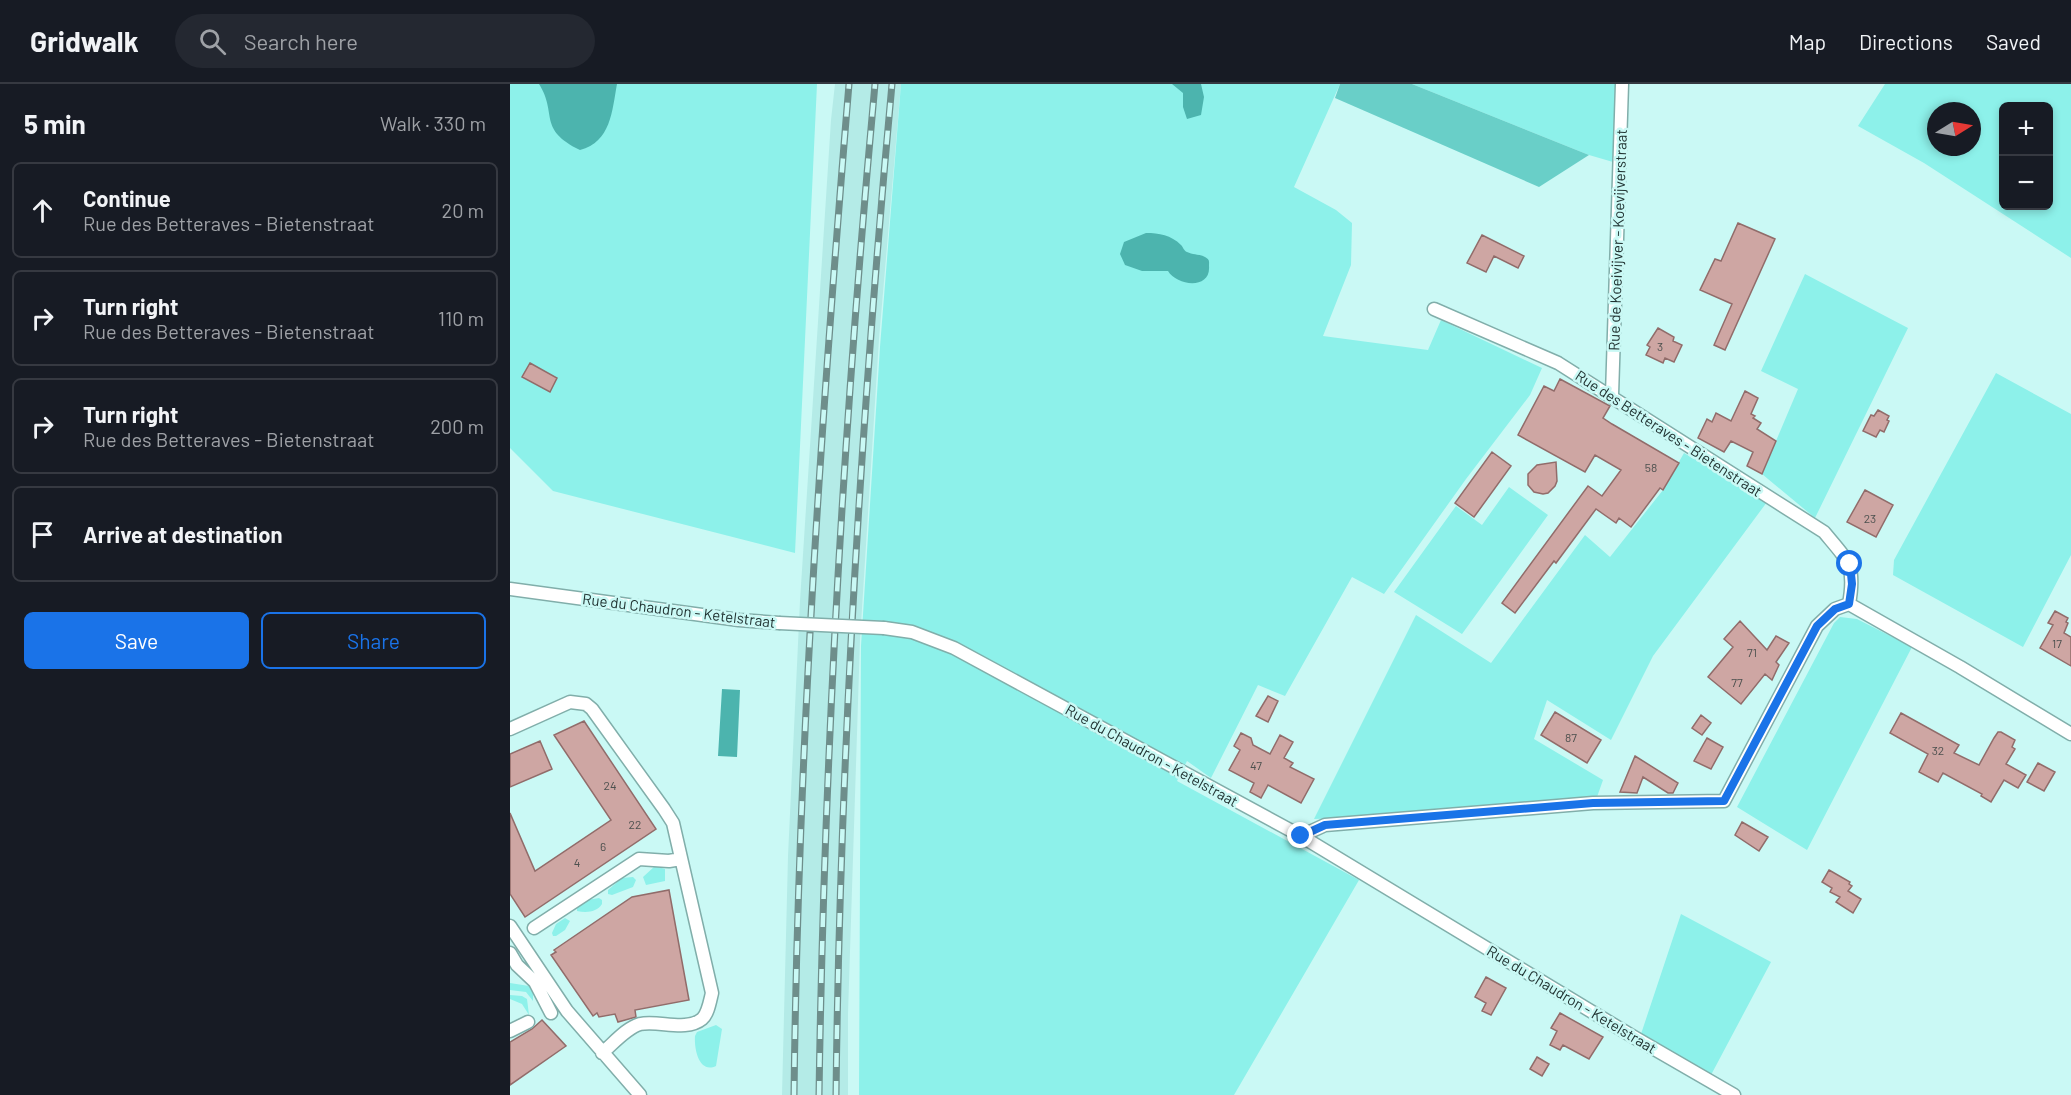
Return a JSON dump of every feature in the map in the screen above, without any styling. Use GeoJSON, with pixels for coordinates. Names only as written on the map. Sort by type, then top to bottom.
{"type":"FeatureCollection","features":[{"type":"Feature","properties":{"kind":"street","name":"Rue de Koeivijver - Koevijverstraat"},"geometry":{"type":"LineString","coordinates":[[1612,395],[1622,84]]}},
{"type":"Feature","properties":{"kind":"street","name":"Rue des Betteraves - Bietenstraat"},"geometry":{"type":"LineString","coordinates":[[1434,309],[1558,363],[1612,395],[1824,532],[1850,564],[1852,584],[1849,604]]}},
{"type":"Feature","properties":{"kind":"street","name":"Rue du Chaudron - Ketelstraat"},"geometry":{"type":"LineString","coordinates":[[510,589],[739,620],[885,628],[912,632],[954,648],[1301,836],[1734,1095]]}},
{"type":"Feature","properties":{"kind":"street"},"geometry":{"type":"LineString","coordinates":[[1301,836],[1325,825],[1348,823],[1593,803],[1724,801],[1817,626],[1835,609],[1849,604],[2071,734]]}},
{"type":"Feature","properties":{"kind":"street"},"geometry":{"type":"LineString","coordinates":[[510,729],[570,702],[585,704],[592,710],[673,824],[712,993],[707,1011],[703,1019],[691,1024],[640,1024],[602,1053]]}},
{"type":"Feature","properties":{"kind":"street"},"geometry":{"type":"LineString","coordinates":[[534,928],[639,859],[669,861],[681,859]]}},
{"type":"Feature","properties":{"kind":"street"},"geometry":{"type":"LineString","coordinates":[[510,926],[567,1011],[640,1095]]}},
{"type":"Feature","properties":{"kind":"street"},"geometry":{"type":"LineString","coordinates":[[510,953],[517,965],[535,981],[546,1010]]}},
{"type":"Feature","properties":{"kind":"street"},"geometry":{"type":"LineString","coordinates":[[510,1031],[528,1022]]}},
{"type":"Feature","properties":{"kind":"shaded area"},"geometry":{"type":"Polygon","coordinates":[[[510,84],[817,84],[795,553],[553,491],[510,448],[510,84]]]}},
{"type":"Feature","properties":{"kind":"shaded area"},"geometry":{"type":"Polygon","coordinates":[[[539,84],[617,84],[611,115],[604,133],[590,146],[580,150],[567,142],[553,128],[539,84]]]}},
{"type":"Feature","properties":{"kind":"shaded area"},"geometry":{"type":"Polygon","coordinates":[[[835,84],[901,84],[879,339],[860,640],[848,1014],[848,1095],[782,1095],[788,856],[800,601],[835,84]]]}},
{"type":"Feature","properties":{"kind":"shaded area"},"geometry":{"type":"Polygon","coordinates":[[[901,84],[1340,84],[1294,187],[1336,210],[1352,223],[1351,265],[1323,336],[1428,350],[1441,320],[1542,368],[1530,395],[1466,479],[1384,594],[1352,577],[1285,696],[1258,685],[1211,778],[1187,761],[1177,781],[1359,880],[1234,1095],[859,1095],[861,646],[880,347],[901,84]]]}},
{"type":"Feature","properties":{"kind":"shaded area"},"geometry":{"type":"Polygon","coordinates":[[[1172,84],[1201,84],[1204,97],[1201,115],[1187,119],[1183,107],[1183,93],[1172,84]]]}},
{"type":"Feature","properties":{"kind":"shaded area"},"geometry":{"type":"Polygon","coordinates":[[[1340,84],[1412,84],[1589,155],[1539,187],[1335,98],[1340,84]]]}},
{"type":"Feature","properties":{"kind":"shaded area"},"geometry":{"type":"Polygon","coordinates":[[[1412,84],[1617,84],[1613,162],[1589,155],[1412,84]]]}},
{"type":"Feature","properties":{"kind":"shaded area"},"geometry":{"type":"Polygon","coordinates":[[[1885,84],[2071,84],[2071,258],[1924,163],[1858,126],[1885,84]]]}},
{"type":"Feature","properties":{"kind":"shaded area"},"geometry":{"type":"Polygon","coordinates":[[[1146,233],[1169,237],[1186,251],[1207,258],[1209,266],[1205,279],[1193,283],[1185,282],[1178,280],[1168,271],[1142,271],[1125,265],[1120,254],[1124,242],[1146,233]]]}},
{"type":"Feature","properties":{"kind":"shaded area"},"geometry":{"type":"Polygon","coordinates":[[[1805,274],[1908,328],[1815,518],[1762,474],[1798,389],[1761,371],[1805,274]]]}},
{"type":"Feature","properties":{"kind":"shaded area"},"geometry":{"type":"Polygon","coordinates":[[[1996,373],[2071,414],[2071,555],[2023,647],[1893,575],[1894,560],[1996,373]]]}},
{"type":"Feature","properties":{"kind":"shaded area"},"geometry":{"type":"Polygon","coordinates":[[[1684,453],[1767,502],[1653,656],[1611,740],[1547,700],[1534,739],[1603,780],[1597,797],[1377,817],[1314,819],[1416,615],[1491,663],[1585,535],[1610,557],[1663,490],[1684,453]]]}},
{"type":"Feature","properties":{"kind":"shaded area"},"geometry":{"type":"Polygon","coordinates":[[[1509,487],[1548,515],[1462,634],[1394,592],[1456,506],[1482,525],[1509,487]]]}},
{"type":"Feature","properties":{"kind":"shaded area"},"geometry":{"type":"Polygon","coordinates":[[[1840,617],[1857,619],[1912,647],[1807,850],[1737,807],[1834,623],[1840,617]]]}},
{"type":"Feature","properties":{"kind":"shaded area"},"geometry":{"type":"Polygon","coordinates":[[[722,689],[740,690],[737,757],[718,756],[722,689]]]}},
{"type":"Feature","properties":{"kind":"shaded area"},"geometry":{"type":"Polygon","coordinates":[[[655,866],[665,869],[665,881],[646,885],[643,877],[655,866]]]}},
{"type":"Feature","properties":{"kind":"shaded area"},"geometry":{"type":"Polygon","coordinates":[[[633,877],[636,880],[633,887],[612,895],[608,894],[608,890],[622,878],[633,877]]]}},
{"type":"Feature","properties":{"kind":"shaded area"},"geometry":{"type":"Polygon","coordinates":[[[599,898],[602,904],[597,909],[588,912],[577,911],[577,907],[587,900],[599,898]]]}},
{"type":"Feature","properties":{"kind":"shaded area"},"geometry":{"type":"Polygon","coordinates":[[[1681,914],[1771,962],[1711,1075],[1641,1034],[1681,914]]]}},
{"type":"Feature","properties":{"kind":"shaded area"},"geometry":{"type":"Polygon","coordinates":[[[565,918],[570,921],[565,930],[553,936],[556,924],[565,918]]]}},
{"type":"Feature","properties":{"kind":"shaded area"},"geometry":{"type":"Polygon","coordinates":[[[510,983],[529,986],[533,991],[533,1001],[526,992],[510,990],[510,983]]]}},
{"type":"Feature","properties":{"kind":"shaded area"},"geometry":{"type":"Polygon","coordinates":[[[510,995],[527,999],[529,1015],[522,1004],[510,999],[510,995]]]}},
{"type":"Feature","properties":{"kind":"shaded area"},"geometry":{"type":"Polygon","coordinates":[[[716,1025],[722,1029],[716,1066],[705,1067],[695,1047],[695,1036],[697,1032],[716,1025]]]}},
{"type":"Feature","properties":{"kind":"building"},"geometry":{"type":"Polygon","coordinates":[[[1738,223],[1775,239],[1725,350],[1714,345],[1732,304],[1700,290],[1715,259],[1721,261],[1738,223]]]}},
{"type":"Feature","properties":{"kind":"building"},"geometry":{"type":"Polygon","coordinates":[[[1482,235],[1524,256],[1518,268],[1494,256],[1486,272],[1467,263],[1482,235]]]}},
{"type":"Feature","properties":{"kind":"building"},"geometry":{"type":"Polygon","coordinates":[[[1658,328],[1674,337],[1673,341],[1682,345],[1674,362],[1665,358],[1663,363],[1646,355],[1650,347],[1647,345],[1658,328]]]}},
{"type":"Feature","properties":{"kind":"building"},"geometry":{"type":"Polygon","coordinates":[[[530,363],[557,378],[550,392],[522,377],[530,363]]]}},
{"type":"Feature","properties":{"kind":"building"},"geometry":{"type":"Polygon","coordinates":[[[1560,379],[1610,406],[1603,418],[1679,463],[1663,490],[1660,488],[1631,527],[1619,518],[1616,523],[1596,509],[1515,613],[1502,603],[1588,486],[1602,496],[1621,470],[1595,455],[1585,472],[1518,435],[1544,386],[1554,391],[1560,379]]]}},
{"type":"Feature","properties":{"kind":"building"},"geometry":{"type":"Polygon","coordinates":[[[1745,391],[1758,398],[1751,414],[1761,423],[1757,429],[1776,441],[1762,474],[1747,466],[1753,452],[1731,441],[1724,452],[1698,438],[1707,419],[1712,422],[1716,413],[1731,421],[1745,391]]]}},
{"type":"Feature","properties":{"kind":"building"},"geometry":{"type":"Polygon","coordinates":[[[1878,410],[1889,416],[1887,420],[1889,421],[1884,432],[1880,430],[1876,437],[1863,431],[1871,415],[1874,416],[1878,410]]]}},
{"type":"Feature","properties":{"kind":"building"},"geometry":{"type":"Polygon","coordinates":[[[1492,452],[1511,466],[1474,517],[1455,503],[1492,452]]]}},
{"type":"Feature","properties":{"kind":"building"},"geometry":{"type":"Polygon","coordinates":[[[1556,462],[1555,486],[1548,493],[1534,492],[1528,485],[1528,474],[1537,465],[1556,462]]]}},
{"type":"Feature","properties":{"kind":"building"},"geometry":{"type":"Polygon","coordinates":[[[1865,490],[1893,505],[1876,537],[1847,522],[1865,490]]]}},
{"type":"Feature","properties":{"kind":"building"},"geometry":{"type":"Polygon","coordinates":[[[2055,611],[2068,618],[2064,633],[2071,637],[2071,666],[2040,648],[2053,625],[2048,623],[2055,611]]]}},
{"type":"Feature","properties":{"kind":"building"},"geometry":{"type":"Polygon","coordinates":[[[1740,621],[1767,650],[1776,636],[1789,643],[1776,662],[1779,665],[1772,680],[1765,674],[1741,704],[1708,677],[1733,647],[1724,639],[1740,621]]]}},
{"type":"Feature","properties":{"kind":"building"},"geometry":{"type":"Polygon","coordinates":[[[1268,696],[1278,701],[1268,722],[1256,716],[1268,696]]]}},
{"type":"Feature","properties":{"kind":"building"},"geometry":{"type":"Polygon","coordinates":[[[1555,712],[1601,740],[1587,763],[1541,735],[1555,712]]]}},
{"type":"Feature","properties":{"kind":"building"},"geometry":{"type":"Polygon","coordinates":[[[1901,713],[1959,745],[1954,753],[1979,765],[1998,732],[2001,732],[2015,740],[2012,747],[2015,749],[2006,764],[2026,775],[2018,788],[2004,780],[1991,802],[1981,796],[1982,794],[1943,773],[1938,782],[1919,772],[1928,754],[1890,733],[1901,713]]]}},
{"type":"Feature","properties":{"kind":"building"},"geometry":{"type":"Polygon","coordinates":[[[1701,715],[1711,723],[1702,735],[1692,728],[1701,715]]]}},
{"type":"Feature","properties":{"kind":"building"},"geometry":{"type":"Polygon","coordinates":[[[584,721],[656,829],[525,917],[510,894],[510,813],[535,871],[611,820],[554,735],[584,721]]]}},
{"type":"Feature","properties":{"kind":"building"},"geometry":{"type":"Polygon","coordinates":[[[1241,733],[1251,738],[1253,745],[1270,754],[1280,735],[1293,742],[1284,758],[1293,763],[1290,767],[1314,779],[1301,803],[1268,785],[1261,798],[1250,792],[1254,783],[1229,770],[1240,750],[1234,746],[1241,733]]]}},
{"type":"Feature","properties":{"kind":"building"},"geometry":{"type":"Polygon","coordinates":[[[1707,738],[1723,747],[1711,769],[1694,761],[1707,738]]]}},
{"type":"Feature","properties":{"kind":"building"},"geometry":{"type":"Polygon","coordinates":[[[540,741],[552,769],[510,787],[510,754],[540,741]]]}},
{"type":"Feature","properties":{"kind":"building"},"geometry":{"type":"Polygon","coordinates":[[[1635,756],[1678,783],[1673,793],[1668,793],[1643,777],[1637,793],[1620,792],[1635,756]]]}},
{"type":"Feature","properties":{"kind":"building"},"geometry":{"type":"Polygon","coordinates":[[[2038,763],[2055,772],[2044,791],[2027,782],[2038,763]]]}},
{"type":"Feature","properties":{"kind":"building"},"geometry":{"type":"Polygon","coordinates":[[[1742,822],[1768,837],[1759,851],[1735,835],[1742,822]]]}},
{"type":"Feature","properties":{"kind":"building"},"geometry":{"type":"Polygon","coordinates":[[[1829,870],[1850,882],[1852,886],[1848,891],[1861,899],[1853,913],[1836,902],[1840,897],[1830,892],[1832,888],[1822,882],[1829,870]]]}},
{"type":"Feature","properties":{"kind":"building"},"geometry":{"type":"Polygon","coordinates":[[[669,890],[689,1000],[635,1010],[636,1017],[618,1022],[615,1014],[599,1017],[597,1013],[593,1016],[551,955],[556,952],[554,950],[632,897],[669,890]]]}},
{"type":"Feature","properties":{"kind":"building"},"geometry":{"type":"Polygon","coordinates":[[[1486,977],[1506,988],[1491,1015],[1482,1011],[1486,1003],[1475,997],[1486,977]]]}},
{"type":"Feature","properties":{"kind":"building"},"geometry":{"type":"Polygon","coordinates":[[[1560,1013],[1603,1037],[1589,1059],[1563,1045],[1560,1050],[1550,1045],[1557,1031],[1551,1028],[1560,1013]]]}},
{"type":"Feature","properties":{"kind":"building"},"geometry":{"type":"Polygon","coordinates":[[[542,1020],[566,1046],[510,1085],[510,1042],[542,1020]]]}},
{"type":"Feature","properties":{"kind":"building"},"geometry":{"type":"Polygon","coordinates":[[[1537,1057],[1549,1064],[1542,1076],[1530,1069],[1537,1057]]]}},
{"type":"Feature","properties":{"kind":"railway"},"geometry":{"type":"LineString","coordinates":[[794,1095],[800,842],[812,589],[849,84]]}},
{"type":"Feature","properties":{"kind":"railway"},"geometry":{"type":"LineString","coordinates":[[819,1095],[826,842],[837,589],[854,336],[875,84]]}},
{"type":"Feature","properties":{"kind":"railway"},"geometry":{"type":"LineString","coordinates":[[836,1095],[847,715],[862,462],[892,84]]}},
{"type":"Feature","properties":{"kind":"route"},"geometry":{"type":"LineString","coordinates":[[1301,836],[1325,825],[1593,803],[1724,801],[1817,626],[1835,609],[1849,604],[1852,584],[1850,564]]}}]}
